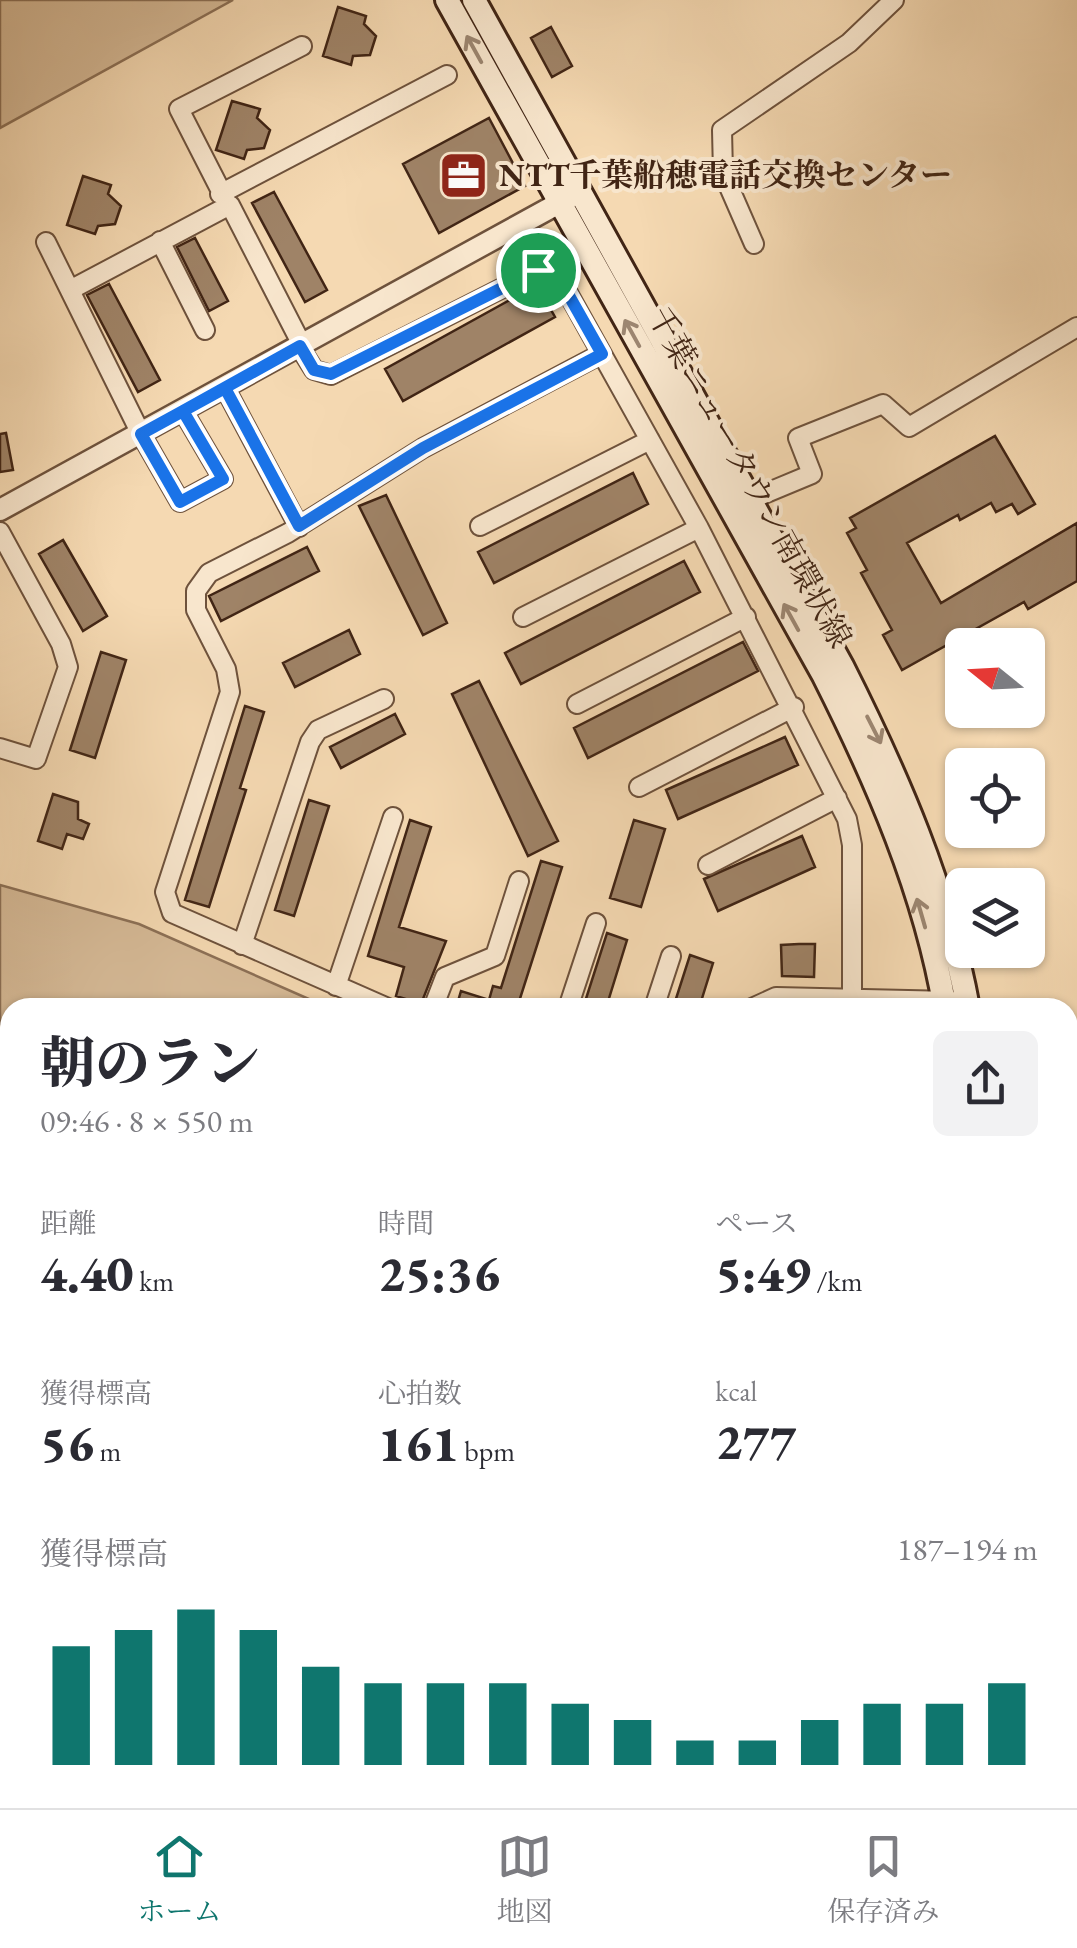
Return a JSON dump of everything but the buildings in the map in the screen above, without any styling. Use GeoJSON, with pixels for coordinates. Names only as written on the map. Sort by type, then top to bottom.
{"type":"FeatureCollection","features":[{"type":"Feature","properties":{"kind":"main road","name":"千葉ニュータウン南環状線"},"geometry":{"type":"LineString","coordinates":[[447,0],[570,197],[740,503],[888,758],[929,859],[955,998]]}},
{"type":"Feature","properties":{"kind":"main road","name":"千葉ニュータウン南環状線"},"geometry":{"type":"LineString","coordinates":[[474,0],[570,197]]}},
{"type":"Feature","properties":{"kind":"street"},"geometry":{"type":"LineString","coordinates":[[754,244],[723,173],[722,130],[849,43],[894,0]]}},
{"type":"Feature","properties":{"kind":"street"},"geometry":{"type":"LineString","coordinates":[[302,46],[178,109],[314,370],[331,374],[544,270],[559,278],[699,528],[794,707],[837,798],[852,845],[852,996]]}},
{"type":"Feature","properties":{"kind":"street"},"geometry":{"type":"LineString","coordinates":[[70,290],[447,75]]}},
{"type":"Feature","properties":{"kind":"street"},"geometry":{"type":"LineString","coordinates":[[0,510],[570,197]]}},
{"type":"Feature","properties":{"kind":"street"},"geometry":{"type":"LineString","coordinates":[[160,241],[204,330]]}},
{"type":"Feature","properties":{"kind":"street"},"geometry":{"type":"LineString","coordinates":[[46,242],[141,434],[180,502],[223,479],[183,411]]}},
{"type":"Feature","properties":{"kind":"street"},"geometry":{"type":"LineString","coordinates":[[740,503],[812,474],[798,438],[883,404],[909,427],[1077,327]]}},
{"type":"Feature","properties":{"kind":"street"},"geometry":{"type":"LineString","coordinates":[[364,998],[172,913],[166,904],[165,892],[230,692],[226,670],[196,610],[196,591],[209,573],[299,526],[423,448],[602,354]]}},
{"type":"Feature","properties":{"kind":"street"},"geometry":{"type":"LineString","coordinates":[[225,388],[299,526]]}},
{"type":"Feature","properties":{"kind":"street"},"geometry":{"type":"LineString","coordinates":[[480,526],[650,440]]}},
{"type":"Feature","properties":{"kind":"street"},"geometry":{"type":"LineString","coordinates":[[523,617],[699,528]]}},
{"type":"Feature","properties":{"kind":"street"},"geometry":{"type":"LineString","coordinates":[[0,532],[62,644],[68,667],[36,760],[0,748]]}},
{"type":"Feature","properties":{"kind":"street"},"geometry":{"type":"LineString","coordinates":[[577,704],[746,617]]}},
{"type":"Feature","properties":{"kind":"street"},"geometry":{"type":"LineString","coordinates":[[242,945],[315,734],[384,699]]}},
{"type":"Feature","properties":{"kind":"street"},"geometry":{"type":"LineString","coordinates":[[639,787],[794,707]]}},
{"type":"Feature","properties":{"kind":"street"},"geometry":{"type":"LineString","coordinates":[[708,866],[837,798]]}},
{"type":"Feature","properties":{"kind":"street"},"geometry":{"type":"LineString","coordinates":[[336,986],[393,817]]}},
{"type":"Feature","properties":{"kind":"street"},"geometry":{"type":"LineString","coordinates":[[437,998],[445,977],[494,956],[519,881]]}},
{"type":"Feature","properties":{"kind":"street"},"geometry":{"type":"LineString","coordinates":[[571,998],[596,923]]}},
{"type":"Feature","properties":{"kind":"street"},"geometry":{"type":"LineString","coordinates":[[657,998],[671,956]]}},
{"type":"Feature","properties":{"kind":"street"},"geometry":{"type":"LineString","coordinates":[[774,998],[878,998]]}},
{"type":"Feature","properties":{"kind":"shaded area"},"geometry":{"type":"Polygon","coordinates":[[[0,0],[233,0],[0,128],[0,0]]]}},
{"type":"Feature","properties":{"kind":"shaded area"},"geometry":{"type":"Polygon","coordinates":[[[0,885],[139,924],[307,998],[0,998],[0,885]]]}},
{"type":"Feature","properties":{"kind":"place","name":"NTT千葉船穂電話交換センター"},"geometry":{"type":"Point","coordinates":[464,175]}},
{"type":"Feature","properties":{"kind":"route"},"geometry":{"type":"LineString","coordinates":[[538,270],[331,374],[314,370],[300,346],[183,411],[223,479],[180,502],[141,434],[183,411],[225,388],[299,526],[423,448],[602,354],[559,278],[555,273],[538,270]]}}]}
